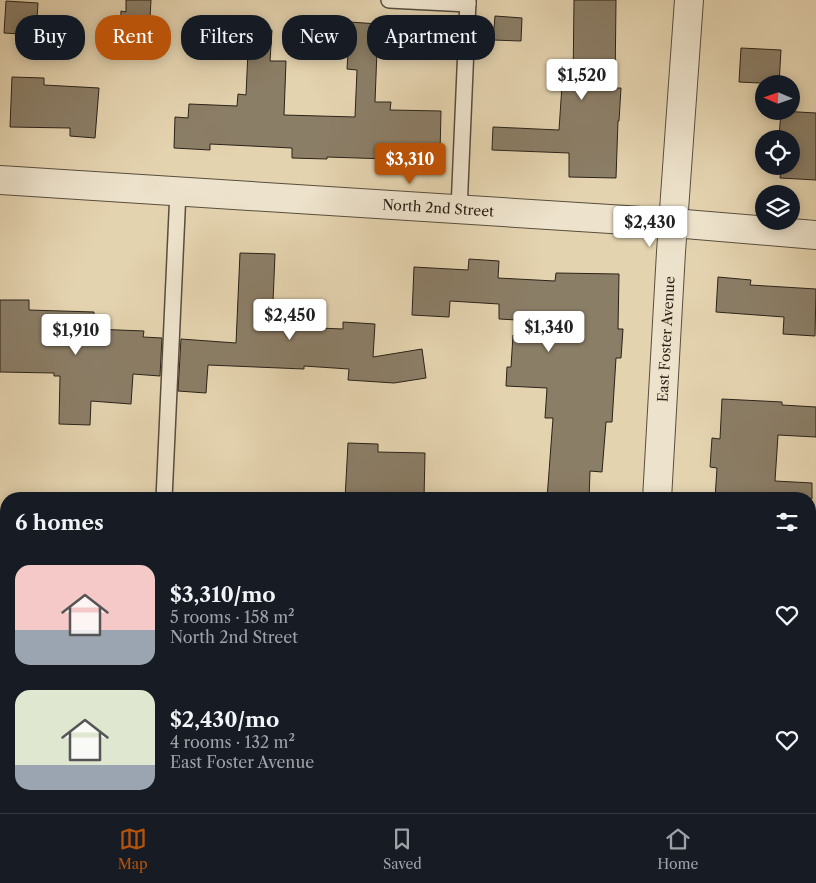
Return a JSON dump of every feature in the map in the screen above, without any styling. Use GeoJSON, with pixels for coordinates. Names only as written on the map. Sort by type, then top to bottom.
{"type":"FeatureCollection","features":[{"type":"Feature","properties":{"kind":"street","name":"East Foster Avenue"},"geometry":{"type":"LineString","coordinates":[[657,492],[673,223],[689,0]]}},
{"type":"Feature","properties":{"kind":"street","name":"North 2nd Street"},"geometry":{"type":"LineString","coordinates":[[0,180],[673,223],[816,235]]}},
{"type":"Feature","properties":{"kind":"lane"},"geometry":{"type":"LineString","coordinates":[[389,0],[468,2],[459,210]]}},
{"type":"Feature","properties":{"kind":"lane"},"geometry":{"type":"LineString","coordinates":[[164,492],[178,191]]}},
{"type":"Feature","properties":{"kind":"building"},"geometry":{"type":"Polygon","coordinates":[[[126,0],[151,0],[150,15],[121,15],[121,11],[126,12],[126,0]]]}},
{"type":"Feature","properties":{"kind":"building"},"geometry":{"type":"Polygon","coordinates":[[[574,0],[616,0],[615,88],[621,88],[616,178],[569,177],[569,153],[492,150],[493,127],[559,130],[562,85],[573,85],[574,0]]]}},
{"type":"Feature","properties":{"kind":"building"},"geometry":{"type":"Polygon","coordinates":[[[6,1],[38,3],[37,15],[15,15],[15,34],[4,33],[6,1]]]}},
{"type":"Feature","properties":{"kind":"building"},"geometry":{"type":"Polygon","coordinates":[[[495,16],[522,18],[521,41],[495,40],[495,16]]]}},
{"type":"Feature","properties":{"kind":"building"},"geometry":{"type":"Polygon","coordinates":[[[357,22],[367,23],[367,60],[377,60],[375,102],[391,102],[390,110],[441,111],[440,154],[389,153],[388,159],[327,157],[327,159],[292,158],[292,148],[210,144],[210,150],[174,148],[175,117],[188,118],[189,104],[237,106],[238,94],[246,95],[248,60],[286,61],[284,115],[355,117],[357,70],[347,69],[348,60],[357,60],[357,22]]]}},
{"type":"Feature","properties":{"kind":"building"},"geometry":{"type":"Polygon","coordinates":[[[741,48],[781,50],[780,75],[755,75],[755,83],[739,82],[741,48]]]}},
{"type":"Feature","properties":{"kind":"building"},"geometry":{"type":"Polygon","coordinates":[[[12,77],[44,78],[44,85],[99,88],[95,138],[70,136],[70,128],[10,127],[12,77]]]}},
{"type":"Feature","properties":{"kind":"building"},"geometry":{"type":"Polygon","coordinates":[[[800,112],[816,113],[816,180],[780,178],[780,175],[800,175],[800,130],[780,130],[780,120],[800,120],[800,112]]]}},
{"type":"Feature","properties":{"kind":"building"},"geometry":{"type":"Polygon","coordinates":[[[240,253],[275,254],[272,326],[343,329],[343,322],[375,324],[373,357],[422,349],[426,378],[394,383],[348,380],[349,369],[304,366],[304,369],[208,365],[206,393],[178,391],[181,339],[236,343],[240,253]]]}},
{"type":"Feature","properties":{"kind":"building"},"geometry":{"type":"Polygon","coordinates":[[[469,259],[499,261],[498,278],[555,281],[556,273],[619,274],[618,329],[623,329],[621,358],[616,358],[612,422],[606,422],[602,472],[590,471],[589,492],[548,492],[553,418],[545,418],[547,388],[506,386],[507,367],[511,367],[513,335],[536,332],[535,321],[499,319],[499,304],[450,301],[449,317],[412,315],[414,267],[468,270],[469,259]]]}},
{"type":"Feature","properties":{"kind":"building"},"geometry":{"type":"Polygon","coordinates":[[[718,277],[751,280],[750,285],[816,289],[815,336],[783,334],[784,317],[716,312],[718,277]]]}},
{"type":"Feature","properties":{"kind":"building"},"geometry":{"type":"Polygon","coordinates":[[[0,300],[29,300],[29,310],[94,312],[93,329],[144,331],[143,337],[162,338],[160,376],[133,374],[131,404],[91,401],[90,425],[59,424],[60,376],[54,376],[54,373],[0,372],[0,300]]]}},
{"type":"Feature","properties":{"kind":"building"},"geometry":{"type":"Polygon","coordinates":[[[722,399],[782,402],[782,405],[816,407],[816,437],[778,435],[775,481],[812,483],[812,492],[715,492],[717,468],[710,467],[712,438],[720,439],[722,399]]]}},
{"type":"Feature","properties":{"kind":"building"},"geometry":{"type":"Polygon","coordinates":[[[348,443],[378,444],[378,452],[425,453],[424,492],[345,492],[348,443]]]}}]}
